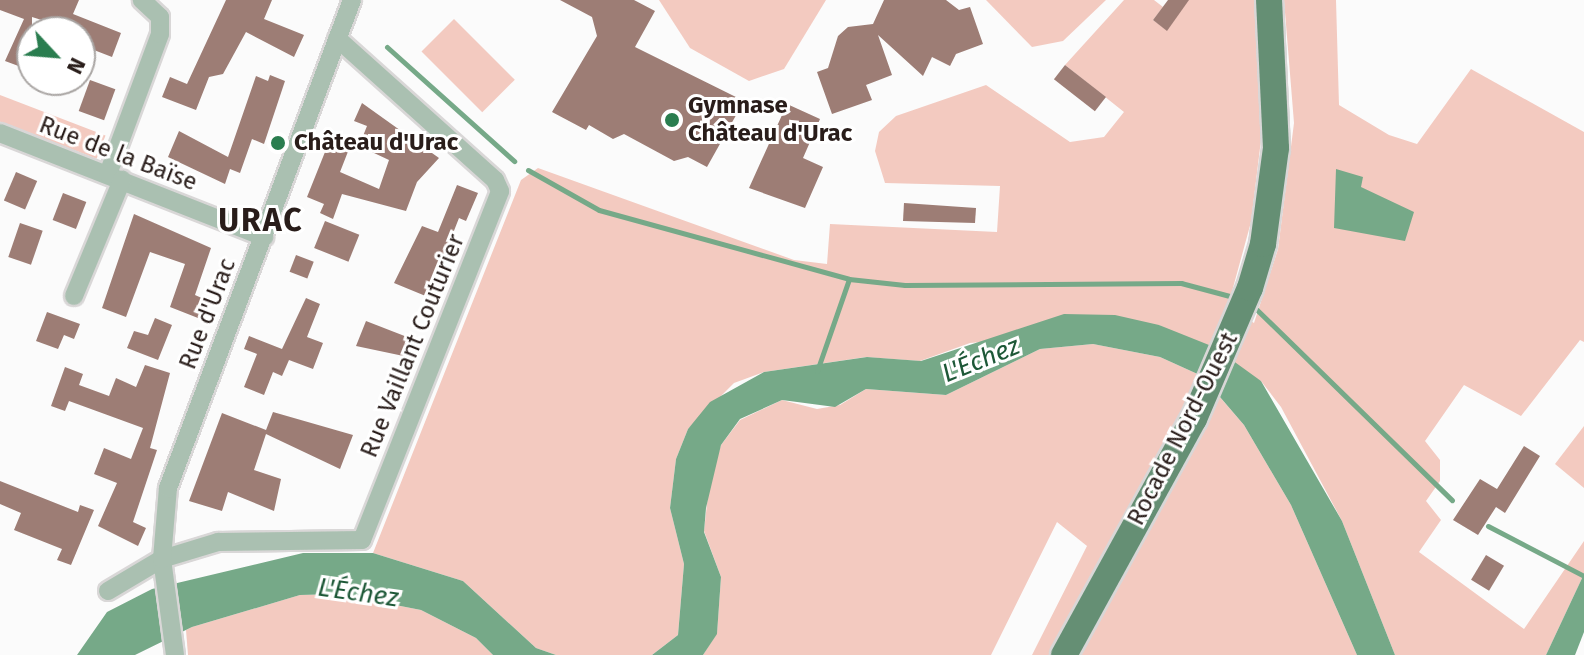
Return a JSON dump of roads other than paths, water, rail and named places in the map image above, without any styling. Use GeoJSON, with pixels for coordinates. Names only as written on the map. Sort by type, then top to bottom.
{"type":"FeatureCollection","features":[{"type":"Feature","properties":{"kind":"main road","name":"Rocade Nord-Ouest"},"geometry":{"type":"LineString","coordinates":[[1064,655],[1194,419],[1263,244],[1277,128],[1269,0]]}},
{"type":"Feature","properties":{"kind":"street"},"geometry":{"type":"LineString","coordinates":[[74,296],[160,34],[160,17],[142,0]]}},
{"type":"Feature","properties":{"kind":"street","name":"Rue d'Urac"},"geometry":{"type":"LineString","coordinates":[[174,654],[163,565],[168,488],[352,0]]}},
{"type":"Feature","properties":{"kind":"street","name":"Rue Vaillant Couturier"},"geometry":{"type":"LineString","coordinates":[[163,565],[218,542],[362,540],[500,191],[495,180],[337,38]]}},
{"type":"Feature","properties":{"kind":"street","name":"Rue de la Baïse"},"geometry":{"type":"LineString","coordinates":[[0,133],[264,237]]}},
{"type":"Feature","properties":{"kind":"street"},"geometry":{"type":"LineString","coordinates":[[108,591],[163,565]]}},
{"type":"Feature","properties":{"kind":"water"},"geometry":{"type":"Polygon","coordinates":[[[1336,169],[1363,177],[1361,187],[1414,212],[1405,241],[1334,228],[1336,169]]]}},
{"type":"Feature","properties":{"kind":"water","name":"L'Échez"},"geometry":{"type":"Polygon","coordinates":[[[1064,314],[1115,315],[1159,325],[1214,347],[1261,381],[1342,521],[1395,655],[1357,655],[1291,505],[1244,425],[1202,376],[1160,357],[1093,344],[1040,349],[946,395],[866,389],[835,407],[782,400],[740,419],[721,445],[706,508],[704,532],[721,577],[717,634],[703,655],[652,655],[678,635],[684,564],[670,508],[676,459],[688,429],[710,402],[764,372],[867,357],[921,361],[1064,314]]]}},
{"type":"Feature","properties":{"kind":"water","name":"L'Échez"},"geometry":{"type":"Polygon","coordinates":[[[303,553],[373,553],[463,581],[536,648],[556,655],[493,655],[476,638],[421,610],[339,594],[300,595],[192,627],[135,655],[77,655],[107,612],[152,589],[303,553]]]}},
{"type":"Feature","properties":{"kind":"water"},"geometry":{"type":"Polygon","coordinates":[[[1584,574],[1584,632],[1575,655],[1546,655],[1584,574]]]}},
{"type":"Feature","properties":{"kind":"waterway"},"geometry":{"type":"LineString","coordinates":[[387,47],[514,161]]}},
{"type":"Feature","properties":{"kind":"waterway"},"geometry":{"type":"LineString","coordinates":[[528,170],[599,210],[849,279],[905,285],[1181,283],[1237,298]]}},
{"type":"Feature","properties":{"kind":"waterway"},"geometry":{"type":"LineString","coordinates":[[817,371],[849,279]]}},
{"type":"Feature","properties":{"kind":"waterway"},"geometry":{"type":"LineString","coordinates":[[1253,306],[1452,500]]}},
{"type":"Feature","properties":{"kind":"waterway"},"geometry":{"type":"LineString","coordinates":[[1488,526],[1584,576]]}},
{"type":"Feature","properties":{"kind":"place","name":"Gymnase Château d'Urac"},"geometry":{"type":"Point","coordinates":[672,120]}},
{"type":"Feature","properties":{"kind":"place","name":"Château d'Urac"},"geometry":{"type":"Point","coordinates":[278,143]}},
{"type":"Feature","properties":{"kind":"district","name":"URAC"},"geometry":{"type":"Point","coordinates":[261,220]}}]}
